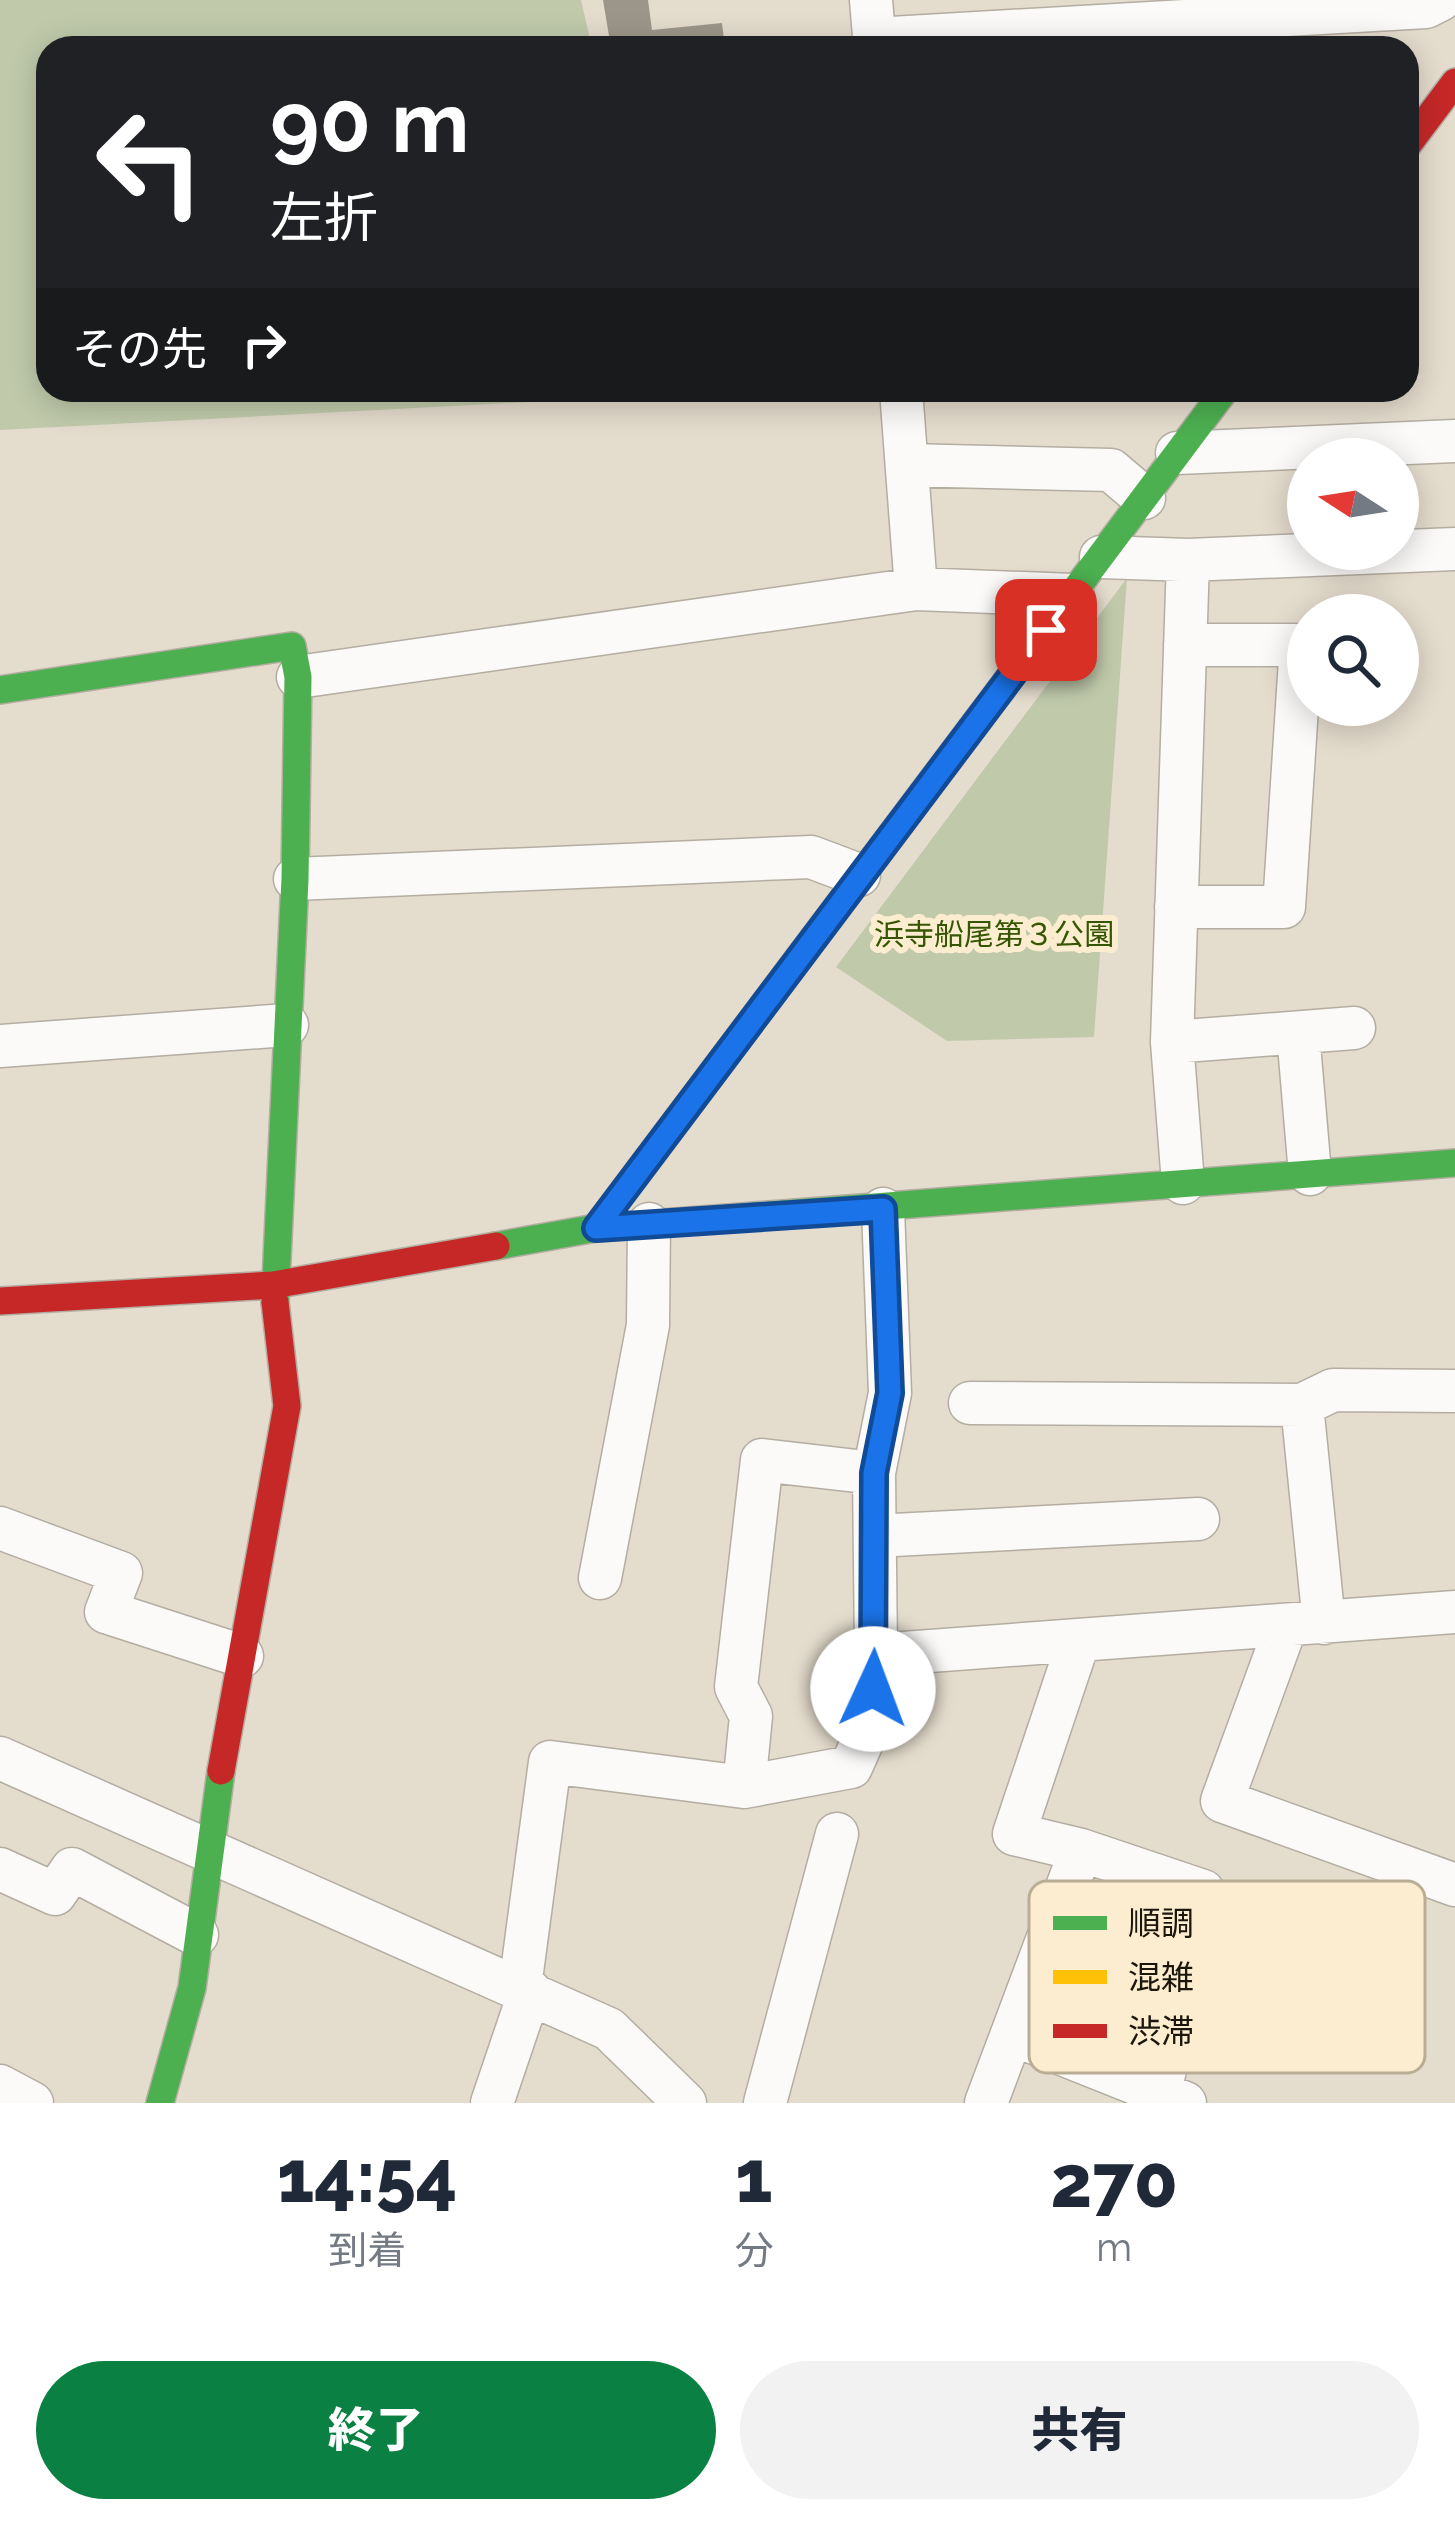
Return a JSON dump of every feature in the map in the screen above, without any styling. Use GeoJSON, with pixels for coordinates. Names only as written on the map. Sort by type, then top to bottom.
{"type":"FeatureCollection","features":[{"type":"Feature","properties":{"kind":"street"},"geometry":{"type":"LineString","coordinates":[[873,29],[1426,7],[1439,0]]}},
{"type":"Feature","properties":{"kind":"street"},"geometry":{"type":"LineString","coordinates":[[902,402],[916,589]]}},
{"type":"Feature","properties":{"kind":"street"},"geometry":{"type":"LineString","coordinates":[[596,1228],[1217,402]]}},
{"type":"Feature","properties":{"kind":"street"},"geometry":{"type":"LineString","coordinates":[[1177,453],[1455,441]]}},
{"type":"Feature","properties":{"kind":"street"},"geometry":{"type":"LineString","coordinates":[[907,465],[1111,470],[1144,498]]}},
{"type":"Feature","properties":{"kind":"street"},"geometry":{"type":"LineString","coordinates":[[1101,557],[1187,560],[1455,549]]}},
{"type":"Feature","properties":{"kind":"street"},"geometry":{"type":"LineString","coordinates":[[1183,1183],[1172,1042],[1187,560]]}},
{"type":"Feature","properties":{"kind":"street"},"geometry":{"type":"LineString","coordinates":[[298,677],[916,589],[1073,595]]}},
{"type":"Feature","properties":{"kind":"street"},"geometry":{"type":"LineString","coordinates":[[1176,907],[1284,908],[1301,645],[1185,645]]}},
{"type":"Feature","properties":{"kind":"street"},"geometry":{"type":"LineString","coordinates":[[0,690],[292,646],[298,677],[295,879],[273,1285],[286,1406],[206,1853],[192,1988],[160,2103]]}},
{"type":"Feature","properties":{"kind":"street"},"geometry":{"type":"LineString","coordinates":[[295,879],[811,857],[859,875]]}},
{"type":"Feature","properties":{"kind":"street"},"geometry":{"type":"LineString","coordinates":[[0,1046],[287,1025]]}},
{"type":"Feature","properties":{"kind":"street"},"geometry":{"type":"LineString","coordinates":[[1172,1042],[1354,1028]]}},
{"type":"Feature","properties":{"kind":"street"},"geometry":{"type":"LineString","coordinates":[[1298,1033],[1310,1174]]}},
{"type":"Feature","properties":{"kind":"street"},"geometry":{"type":"LineString","coordinates":[[0,1301],[273,1285],[596,1228],[1455,1163]]}},
{"type":"Feature","properties":{"kind":"street"},"geometry":{"type":"LineString","coordinates":[[492,2103],[525,1989],[550,1762],[745,1787],[851,1767],[871,1722],[876,1655],[874,1473],[890,1393],[883,1209]]}},
{"type":"Feature","properties":{"kind":"street"},"geometry":{"type":"LineString","coordinates":[[600,1577],[648,1325],[649,1224]]}},
{"type":"Feature","properties":{"kind":"street"},"geometry":{"type":"LineString","coordinates":[[970,1403],[1302,1405],[1333,1390],[1455,1391]]}},
{"type":"Feature","properties":{"kind":"street"},"geometry":{"type":"LineString","coordinates":[[1302,1405],[1305,1624],[1222,1801],[1455,1885]]}},
{"type":"Feature","properties":{"kind":"street"},"geometry":{"type":"LineString","coordinates":[[745,1787],[751,1716],[736,1687],[762,1460],[874,1473]]}},
{"type":"Feature","properties":{"kind":"street"},"geometry":{"type":"LineString","coordinates":[[875,1536],[1198,1519]]}},
{"type":"Feature","properties":{"kind":"street"},"geometry":{"type":"LineString","coordinates":[[0,1528],[121,1573],[106,1612],[242,1656]]}},
{"type":"Feature","properties":{"kind":"street"},"geometry":{"type":"LineString","coordinates":[[876,1655],[1455,1612]]}},
{"type":"Feature","properties":{"kind":"street"},"geometry":{"type":"LineString","coordinates":[[1078,1643],[1015,1834],[1173,1881]]}},
{"type":"Feature","properties":{"kind":"street"},"geometry":{"type":"LineString","coordinates":[[0,1758],[609,2030],[685,2103]]}},
{"type":"Feature","properties":{"kind":"street"},"geometry":{"type":"LineString","coordinates":[[765,2103],[837,1834]]}},
{"type":"Feature","properties":{"kind":"street"},"geometry":{"type":"LineString","coordinates":[[1069,1881],[1081,1850]]}},
{"type":"Feature","properties":{"kind":"street"},"geometry":{"type":"LineString","coordinates":[[0,1869],[55,1894],[72,1869],[197,1935]]}},
{"type":"Feature","properties":{"kind":"street"},"geometry":{"type":"LineString","coordinates":[[986,2103],[1029,1989]]}},
{"type":"Feature","properties":{"kind":"street"},"geometry":{"type":"LineString","coordinates":[[1012,2034],[1029,2041]]}},
{"type":"Feature","properties":{"kind":"street"},"geometry":{"type":"LineString","coordinates":[[1110,2073],[1173,2098]]}},
{"type":"Feature","properties":{"kind":"street"},"geometry":{"type":"LineString","coordinates":[[0,2086],[32,2103]]}},
{"type":"Feature","properties":{"kind":"green space"},"geometry":{"type":"Polygon","coordinates":[[[0,0],[581,0],[589,36],[36,36],[36,402],[530,402],[0,430],[0,0]]]}},
{"type":"Feature","properties":{"kind":"green space","name":"浜寺船尾第３公園"},"geometry":{"type":"Polygon","coordinates":[[[1127,578],[1094,1037],[947,1041],[836,967],[1127,578]]]}},
{"type":"Feature","properties":{"kind":"building"},"geometry":{"type":"Polygon","coordinates":[[[603,0],[648,0],[652,30],[722,23],[724,36],[609,36],[603,0]]]}},
{"type":"Feature","properties":{"kind":"traffic: fast"},"geometry":{"type":"LineString","coordinates":[[998,693],[1216,402]]}},
{"type":"Feature","properties":{"kind":"traffic: fast"},"geometry":{"type":"LineString","coordinates":[[0,690],[292,646],[298,677],[295,879],[275,1302]]}},
{"type":"Feature","properties":{"kind":"traffic: fast"},"geometry":{"type":"LineString","coordinates":[[496,1246],[596,1228],[1455,1163]]}},
{"type":"Feature","properties":{"kind":"traffic: fast"},"geometry":{"type":"LineString","coordinates":[[160,2103],[192,1988],[221,1771]]}},
{"type":"Feature","properties":{"kind":"traffic: slow"},"geometry":{"type":"LineString","coordinates":[[596,1228],[998,693]]}},
{"type":"Feature","properties":{"kind":"traffic: jam"},"geometry":{"type":"LineString","coordinates":[[1419,130],[1455,82]]}},
{"type":"Feature","properties":{"kind":"traffic: jam"},"geometry":{"type":"LineString","coordinates":[[0,1301],[273,1285],[496,1246]]}},
{"type":"Feature","properties":{"kind":"traffic: jam"},"geometry":{"type":"LineString","coordinates":[[221,1771],[287,1406],[275,1302]]}},
{"type":"Feature","properties":{"kind":"route"},"geometry":{"type":"LineString","coordinates":[[873,1689],[874,1473],[890,1393],[883,1209],[596,1228],[1046,630]]}}]}
